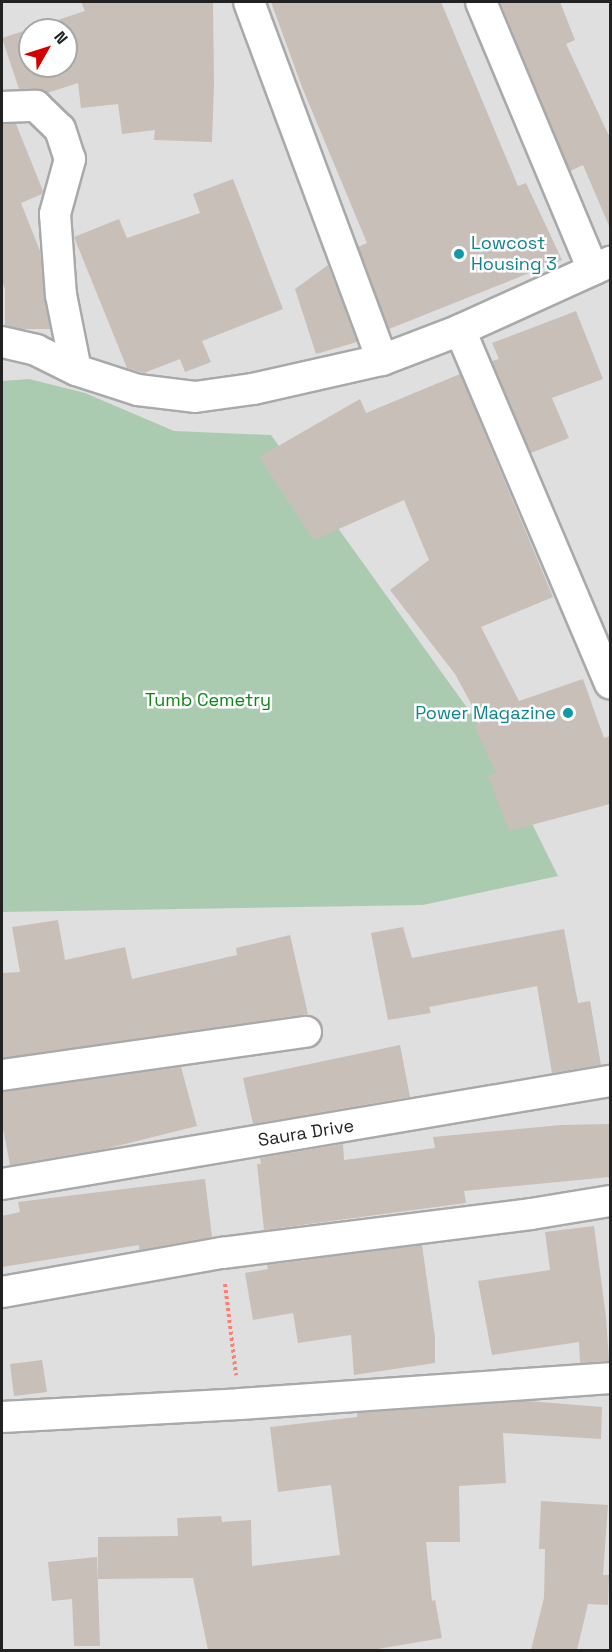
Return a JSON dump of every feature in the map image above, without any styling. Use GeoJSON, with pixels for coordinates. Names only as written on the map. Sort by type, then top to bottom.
{"type":"FeatureCollection","features":[{"type":"Feature","properties":{"kind":"street"},"geometry":{"type":"LineString","coordinates":[[249,2],[381,360]]}},
{"type":"Feature","properties":{"kind":"street"},"geometry":{"type":"LineString","coordinates":[[2,342],[36,350],[76,370],[138,390],[195,397],[253,389],[381,360],[460,330],[602,266],[481,2]]}},
{"type":"Feature","properties":{"kind":"street"},"geometry":{"type":"LineString","coordinates":[[2,107],[36,106],[60,129],[70,159],[56,214],[61,295],[76,370]]}},
{"type":"Feature","properties":{"kind":"street"},"geometry":{"type":"LineString","coordinates":[[460,330],[610,683]]}},
{"type":"Feature","properties":{"kind":"street"},"geometry":{"type":"LineString","coordinates":[[2,1075],[306,1032]]}},
{"type":"Feature","properties":{"kind":"street","name":"Saura Drive"},"geometry":{"type":"LineString","coordinates":[[2,1184],[610,1081]]}},
{"type":"Feature","properties":{"kind":"street"},"geometry":{"type":"LineString","coordinates":[[2,1292],[222,1253],[531,1214],[610,1201]]}},
{"type":"Feature","properties":{"kind":"street"},"geometry":{"type":"LineString","coordinates":[[2,1417],[240,1404],[610,1378]]}},
{"type":"Feature","properties":{"kind":"path"},"geometry":{"type":"LineString","coordinates":[[222,1253],[240,1404]]}},
{"type":"Feature","properties":{"kind":"shaded area"},"geometry":{"type":"Polygon","coordinates":[[[2,2],[610,2],[610,1650],[2,1650],[2,2]]]}},
{"type":"Feature","properties":{"kind":"green space","name":"Tumb Cemetry"},"geometry":{"type":"Polygon","coordinates":[[[29,379],[85,393],[174,431],[271,435],[491,741],[558,876],[423,905],[2,912],[2,381],[29,379]]]}},
{"type":"Feature","properties":{"kind":"building"},"geometry":{"type":"Polygon","coordinates":[[[81,2],[213,2],[212,142],[154,140],[155,130],[122,134],[118,104],[81,108],[78,83],[47,93],[36,89],[19,89],[2,38],[18,33],[18,78],[78,78],[78,18],[63,18],[85,11],[81,2]]]}},
{"type":"Feature","properties":{"kind":"building"},"geometry":{"type":"Polygon","coordinates":[[[271,2],[441,2],[518,186],[526,183],[562,260],[389,329],[358,247],[367,243],[302,87],[271,2]]]}},
{"type":"Feature","properties":{"kind":"building"},"geometry":{"type":"Polygon","coordinates":[[[500,2],[560,2],[575,40],[566,44],[610,138],[610,228],[583,165],[570,171],[500,2]]]}},
{"type":"Feature","properties":{"kind":"building"},"geometry":{"type":"Polygon","coordinates":[[[2,124],[16,124],[43,191],[42,194],[21,203],[40,251],[50,329],[20,329],[5,325],[5,289],[2,281],[2,124]]]}},
{"type":"Feature","properties":{"kind":"building"},"geometry":{"type":"Polygon","coordinates":[[[233,179],[283,309],[202,341],[211,362],[185,372],[180,359],[144,373],[127,368],[74,237],[119,219],[127,238],[200,213],[193,194],[233,179]]]}},
{"type":"Feature","properties":{"kind":"building"},"geometry":{"type":"Polygon","coordinates":[[[328,265],[357,342],[316,354],[295,289],[328,265]]]}},
{"type":"Feature","properties":{"kind":"building"},"geometry":{"type":"Polygon","coordinates":[[[576,311],[603,379],[552,398],[569,438],[531,453],[492,361],[499,359],[492,343],[576,311]]]}},
{"type":"Feature","properties":{"kind":"building"},"geometry":{"type":"Polygon","coordinates":[[[460,374],[553,597],[481,627],[519,701],[583,679],[604,738],[610,736],[610,804],[509,831],[488,776],[496,773],[474,726],[481,722],[455,674],[390,590],[429,560],[404,500],[314,540],[259,457],[360,399],[366,413],[460,374]]]}},
{"type":"Feature","properties":{"kind":"building"},"geometry":{"type":"Polygon","coordinates":[[[58,920],[65,960],[125,947],[132,979],[237,955],[236,948],[290,935],[308,1014],[2,1058],[2,973],[20,972],[12,927],[58,920]]]}},
{"type":"Feature","properties":{"kind":"building"},"geometry":{"type":"Polygon","coordinates":[[[403,927],[412,958],[564,929],[578,1003],[590,1001],[601,1065],[552,1073],[537,986],[429,1007],[431,1013],[388,1020],[371,933],[403,927]]]}},
{"type":"Feature","properties":{"kind":"building"},"geometry":{"type":"Polygon","coordinates":[[[400,1045],[410,1097],[253,1124],[243,1078],[400,1045]]]}},
{"type":"Feature","properties":{"kind":"building"},"geometry":{"type":"Polygon","coordinates":[[[181,1067],[197,1126],[105,1149],[10,1165],[2,1123],[2,1092],[181,1067]]]}},
{"type":"Feature","properties":{"kind":"building"},"geometry":{"type":"Polygon","coordinates":[[[610,1124],[610,1177],[464,1191],[466,1203],[264,1230],[257,1164],[261,1164],[260,1158],[343,1144],[344,1160],[435,1148],[433,1137],[561,1125],[610,1124]]]}},
{"type":"Feature","properties":{"kind":"building"},"geometry":{"type":"Polygon","coordinates":[[[205,1179],[212,1237],[139,1250],[139,1245],[2,1267],[2,1216],[20,1212],[18,1202],[205,1179]]]}},
{"type":"Feature","properties":{"kind":"building"},"geometry":{"type":"Polygon","coordinates":[[[594,1226],[606,1317],[609,1361],[580,1363],[579,1342],[492,1355],[478,1281],[550,1270],[545,1232],[594,1226]]]}},
{"type":"Feature","properties":{"kind":"building"},"geometry":{"type":"Polygon","coordinates":[[[422,1245],[435,1337],[435,1363],[354,1375],[351,1335],[298,1343],[293,1313],[253,1320],[245,1273],[268,1269],[267,1265],[422,1245]]]}},
{"type":"Feature","properties":{"kind":"building"},"geometry":{"type":"Polygon","coordinates":[[[42,1360],[47,1392],[14,1396],[10,1364],[42,1360]]]}},
{"type":"Feature","properties":{"kind":"building"},"geometry":{"type":"Polygon","coordinates":[[[528,1401],[602,1407],[601,1439],[503,1433],[506,1483],[459,1486],[460,1542],[426,1542],[432,1601],[435,1600],[442,1638],[372,1650],[208,1650],[193,1578],[98,1579],[98,1537],[178,1536],[177,1518],[221,1516],[222,1522],[251,1520],[252,1566],[340,1555],[331,1485],[278,1492],[270,1427],[357,1417],[357,1413],[528,1401]]]}},
{"type":"Feature","properties":{"kind":"building"},"geometry":{"type":"Polygon","coordinates":[[[541,1501],[608,1505],[603,1575],[609,1575],[608,1605],[588,1604],[577,1650],[531,1650],[544,1598],[545,1549],[539,1549],[541,1501]]]}},
{"type":"Feature","properties":{"kind":"building"},"geometry":{"type":"Polygon","coordinates":[[[97,1557],[100,1646],[74,1646],[72,1599],[52,1601],[48,1562],[97,1557]]]}},
{"type":"Feature","properties":{"kind":"place","name":"Lowcost Housing 3"},"geometry":{"type":"Point","coordinates":[459,254]}},
{"type":"Feature","properties":{"kind":"place","name":"Power Magazine"},"geometry":{"type":"Point","coordinates":[568,713]}}]}
